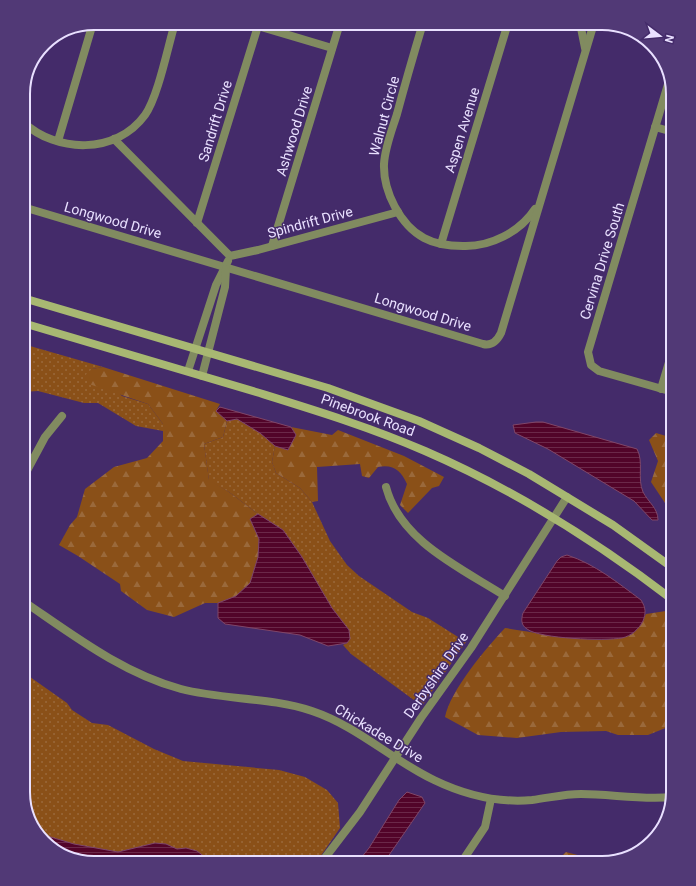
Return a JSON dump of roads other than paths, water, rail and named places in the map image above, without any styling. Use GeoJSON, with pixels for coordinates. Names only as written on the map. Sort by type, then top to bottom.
{"type":"FeatureCollection","features":[{"type":"Feature","properties":{"kind":"street"},"geometry":{"type":"LineString","coordinates":[[58,142],[90,30]]}},
{"type":"Feature","properties":{"kind":"street"},"geometry":{"type":"LineString","coordinates":[[30,127],[39,134],[58,142],[79,145],[97,144],[114,139],[133,128],[149,107],[173,30]]}},
{"type":"Feature","properties":{"kind":"street","name":"Sandrift Drive"},"geometry":{"type":"LineString","coordinates":[[197,223],[257,30]]}},
{"type":"Feature","properties":{"kind":"street"},"geometry":{"type":"LineString","coordinates":[[271,30],[332,48]]}},
{"type":"Feature","properties":{"kind":"street","name":"Ashwood Drive"},"geometry":{"type":"LineString","coordinates":[[272,246],[338,30]]}},
{"type":"Feature","properties":{"kind":"street","name":"Walnut Circle"},"geometry":{"type":"LineString","coordinates":[[421,30],[385,156],[385,182],[398,212],[415,232],[426,239],[441,244],[471,247],[495,240],[519,226],[533,212],[540,202]]}},
{"type":"Feature","properties":{"kind":"street","name":"Aspen Avenue"},"geometry":{"type":"LineString","coordinates":[[441,244],[506,30]]}},
{"type":"Feature","properties":{"kind":"street"},"geometry":{"type":"LineString","coordinates":[[582,30],[585,42],[584,54]]}},
{"type":"Feature","properties":{"kind":"street","name":"Longwood Drive"},"geometry":{"type":"LineString","coordinates":[[30,209],[487,345],[496,342],[501,333],[592,30]]}},
{"type":"Feature","properties":{"kind":"street","name":"Cervina Drive South"},"geometry":{"type":"LineString","coordinates":[[666,92],[588,352],[588,358],[591,365],[599,371],[666,390]]}},
{"type":"Feature","properties":{"kind":"street"},"geometry":{"type":"LineString","coordinates":[[656,127],[666,130]]}},
{"type":"Feature","properties":{"kind":"street"},"geometry":{"type":"LineString","coordinates":[[114,139],[230,256],[216,285],[188,371]]}},
{"type":"Feature","properties":{"kind":"street","name":"Spindrift Drive"},"geometry":{"type":"LineString","coordinates":[[230,256],[398,212]]}},
{"type":"Feature","properties":{"kind":"street"},"geometry":{"type":"LineString","coordinates":[[202,376],[225,287],[226,267]]}},
{"type":"Feature","properties":{"kind":"street","name":"Pinebrook Road"},"geometry":{"type":"LineString","coordinates":[[30,300],[335,390],[413,419],[479,448],[567,497],[628,536],[666,563]]}},
{"type":"Feature","properties":{"kind":"street","name":"Pinebrook Road"},"geometry":{"type":"LineString","coordinates":[[30,325],[335,416],[412,445],[495,484],[554,518],[634,570],[666,595]]}},
{"type":"Feature","properties":{"kind":"street"},"geometry":{"type":"LineString","coordinates":[[661,389],[666,372]]}},
{"type":"Feature","properties":{"kind":"street"},"geometry":{"type":"LineString","coordinates":[[30,465],[45,437],[62,416]]}},
{"type":"Feature","properties":{"kind":"street"},"geometry":{"type":"LineString","coordinates":[[386,487],[395,511],[418,537],[436,552],[505,596]]}},
{"type":"Feature","properties":{"kind":"street","name":"Derbyshire Drive"},"geometry":{"type":"LineString","coordinates":[[327,856],[345,833],[505,596],[567,497]]}},
{"type":"Feature","properties":{"kind":"street","name":"Chickadee Drive"},"geometry":{"type":"LineString","coordinates":[[30,606],[113,661],[143,676],[197,692],[304,708],[346,725],[420,773],[446,785],[491,799],[525,800],[580,794],[640,798],[665,797]]}},
{"type":"Feature","properties":{"kind":"street"},"geometry":{"type":"LineString","coordinates":[[466,856],[485,827],[491,799]]}}]}
